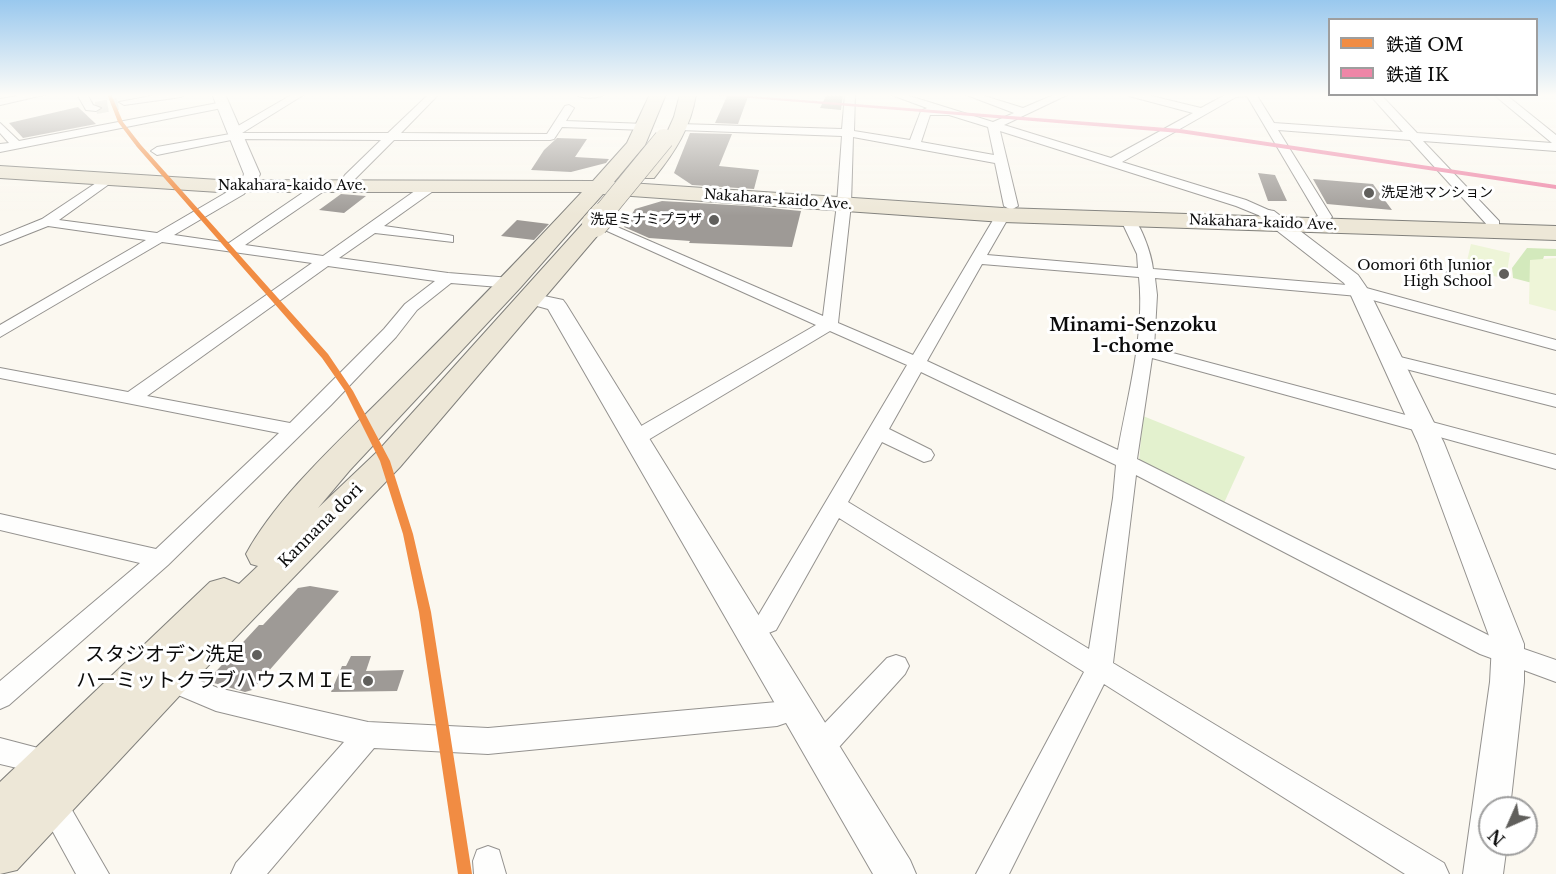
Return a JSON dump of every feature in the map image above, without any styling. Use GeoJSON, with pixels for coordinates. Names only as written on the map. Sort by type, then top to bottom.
{"type":"FeatureCollection","features":[{"type":"Feature","properties":{"kind":"main road"},"geometry":{"type":"LineString","coordinates":[[264,554],[280,530],[338,462],[511,283],[636,145],[656,135]]}},
{"type":"Feature","properties":{"kind":"main road","name":"Kannana dori"},"geometry":{"type":"LineString","coordinates":[[0,815],[51,782],[168,679],[389,459],[594,224],[659,135]]}},
{"type":"Feature","properties":{"kind":"main road"},"geometry":{"type":"LineString","coordinates":[[305,542],[354,508],[439,427],[544,302],[594,224],[637,186],[672,142],[662,135]]}},
{"type":"Feature","properties":{"kind":"main road","name":"Nakahara-kaido Ave."},"geometry":{"type":"LineString","coordinates":[[0,165],[322,186],[601,184]]}},
{"type":"Feature","properties":{"kind":"main road","name":"Nakahara-kaido Ave."},"geometry":{"type":"LineString","coordinates":[[0,172],[108,179],[248,182],[348,178],[601,184],[1127,218],[1274,219]]}},
{"type":"Feature","properties":{"kind":"main road","name":"Nakahara-kaido Ave."},"geometry":{"type":"LineString","coordinates":[[1007,210],[1274,219],[1556,233]]}},
{"type":"Feature","properties":{"kind":"main road","name":"Nakahara-kaido Ave."},"geometry":{"type":"LineString","coordinates":[[1316,221],[1556,226]]}},
{"type":"Feature","properties":{"kind":"main road","name":"Kannana dori"},"geometry":{"type":"LineString","coordinates":[[0,854],[51,782],[264,554],[399,423],[594,224]]}},
{"type":"Feature","properties":{"kind":"street"},"geometry":{"type":"LineString","coordinates":[[8,135],[16,144]]}},
{"type":"Feature","properties":{"kind":"street"},"geometry":{"type":"LineString","coordinates":[[0,148],[58,135]]}},
{"type":"Feature","properties":{"kind":"street"},"geometry":{"type":"LineString","coordinates":[[157,151],[232,135]]}},
{"type":"Feature","properties":{"kind":"street"},"geometry":{"type":"LineString","coordinates":[[0,332],[159,238],[248,182],[252,174],[236,135]]}},
{"type":"Feature","properties":{"kind":"street"},"geometry":{"type":"LineString","coordinates":[[276,135],[390,137],[550,137],[552,135]]}},
{"type":"Feature","properties":{"kind":"street"},"geometry":{"type":"LineString","coordinates":[[348,178],[392,135]]}},
{"type":"Feature","properties":{"kind":"street"},"geometry":{"type":"LineString","coordinates":[[830,324],[844,200],[848,135]]}},
{"type":"Feature","properties":{"kind":"street"},"geometry":{"type":"LineString","coordinates":[[858,135],[1001,160]]}},
{"type":"Feature","properties":{"kind":"street"},"geometry":{"type":"LineString","coordinates":[[914,145],[918,135]]}},
{"type":"Feature","properties":{"kind":"street"},"geometry":{"type":"LineString","coordinates":[[751,630],[767,623],[1007,210],[1001,160],[995,135]]}},
{"type":"Feature","properties":{"kind":"street"},"geometry":{"type":"LineString","coordinates":[[1022,135],[1248,205],[1274,219],[1351,279],[1359,291],[1423,426],[1508,644],[1507,682],[1493,796]]}},
{"type":"Feature","properties":{"kind":"street"},"geometry":{"type":"LineString","coordinates":[[1113,162],[1164,135]]}},
{"type":"Feature","properties":{"kind":"street"},"geometry":{"type":"LineString","coordinates":[[1277,135],[1286,149],[1316,221]]}},
{"type":"Feature","properties":{"kind":"street"},"geometry":{"type":"LineString","coordinates":[[1362,135],[1556,147]]}},
{"type":"Feature","properties":{"kind":"street"},"geometry":{"type":"LineString","coordinates":[[1413,137],[1494,224]]}},
{"type":"Feature","properties":{"kind":"street"},"geometry":{"type":"LineString","coordinates":[[0,241],[47,222],[108,179]]}},
{"type":"Feature","properties":{"kind":"street"},"geometry":{"type":"LineString","coordinates":[[231,248],[322,186]]}},
{"type":"Feature","properties":{"kind":"street"},"geometry":{"type":"LineString","coordinates":[[132,398],[431,186]]}},
{"type":"Feature","properties":{"kind":"street"},"geometry":{"type":"LineString","coordinates":[[992,874],[1100,668],[1124,498],[1126,462],[1145,351],[1149,295],[1144,254],[1127,218]]}},
{"type":"Feature","properties":{"kind":"street"},"geometry":{"type":"LineString","coordinates":[[47,222],[448,278],[511,283]]}},
{"type":"Feature","properties":{"kind":"street"},"geometry":{"type":"LineString","coordinates":[[594,224],[918,363],[1126,462],[1489,647],[1556,671]]}},
{"type":"Feature","properties":{"kind":"street"},"geometry":{"type":"LineString","coordinates":[[372,228],[448,239]]}},
{"type":"Feature","properties":{"kind":"street"},"geometry":{"type":"LineString","coordinates":[[978,259],[1359,291],[1556,345]]}},
{"type":"Feature","properties":{"kind":"street"},"geometry":{"type":"LineString","coordinates":[[0,697],[160,558],[295,430],[390,333],[411,307],[448,278]]}},
{"type":"Feature","properties":{"kind":"street"},"geometry":{"type":"LineString","coordinates":[[544,302],[556,304],[896,874]]}},
{"type":"Feature","properties":{"kind":"street"},"geometry":{"type":"LineString","coordinates":[[636,438],[830,324]]}},
{"type":"Feature","properties":{"kind":"street"},"geometry":{"type":"LineString","coordinates":[[1145,351],[1556,462]]}},
{"type":"Feature","properties":{"kind":"street"},"geometry":{"type":"LineString","coordinates":[[1392,360],[1556,401]]}},
{"type":"Feature","properties":{"kind":"street"},"geometry":{"type":"LineString","coordinates":[[0,373],[295,430]]}},
{"type":"Feature","properties":{"kind":"street"},"geometry":{"type":"LineString","coordinates":[[878,432],[924,455]]}},
{"type":"Feature","properties":{"kind":"street"},"geometry":{"type":"LineString","coordinates":[[837,506],[1432,874]]}},
{"type":"Feature","properties":{"kind":"street"},"geometry":{"type":"LineString","coordinates":[[0,522],[160,558]]}},
{"type":"Feature","properties":{"kind":"street"},"geometry":{"type":"LineString","coordinates":[[818,743],[830,737],[896,666]]}},
{"type":"Feature","properties":{"kind":"street"},"geometry":{"type":"LineString","coordinates":[[168,679],[216,699],[368,735],[488,741],[777,714],[797,708]]}},
{"type":"Feature","properties":{"kind":"street"},"geometry":{"type":"LineString","coordinates":[[247,874],[368,735]]}},
{"type":"Feature","properties":{"kind":"street"},"geometry":{"type":"LineString","coordinates":[[0,751],[51,782],[93,874]]}},
{"type":"Feature","properties":{"kind":"street"},"geometry":{"type":"LineString","coordinates":[[1483,874],[1485,856]]}},
{"type":"Feature","properties":{"kind":"green space"},"geometry":{"type":"Polygon","coordinates":[[[1471,244],[1510,253],[1506,279],[1465,269],[1471,244]]]}},
{"type":"Feature","properties":{"kind":"green space"},"geometry":{"type":"Polygon","coordinates":[[[1527,248],[1556,249],[1556,256],[1544,256],[1536,284],[1513,278],[1512,268],[1527,248]]]}},
{"type":"Feature","properties":{"kind":"green space"},"geometry":{"type":"Polygon","coordinates":[[[1556,258],[1556,311],[1529,304],[1530,260],[1556,258]]]}},
{"type":"Feature","properties":{"kind":"green space"},"geometry":{"type":"Polygon","coordinates":[[[1143,416],[1245,457],[1224,503],[1139,461],[1143,416]]]}},
{"type":"Feature","properties":{"kind":"building"},"geometry":{"type":"Polygon","coordinates":[[[20,135],[40,135],[23,138],[20,135]]]}},
{"type":"Feature","properties":{"kind":"building"},"geometry":{"type":"Polygon","coordinates":[[[689,135],[732,135],[719,166],[759,170],[754,189],[692,185],[674,173],[689,135]]]}},
{"type":"Feature","properties":{"kind":"building"},"geometry":{"type":"Polygon","coordinates":[[[557,138],[587,139],[575,157],[609,159],[606,163],[571,172],[531,170],[544,150],[557,138]]]}},
{"type":"Feature","properties":{"kind":"building"},"geometry":{"type":"Polygon","coordinates":[[[1258,173],[1275,175],[1287,201],[1268,201],[1258,173]]]}},
{"type":"Feature","properties":{"kind":"building","name":"洗足池マンション"},"geometry":{"type":"Polygon","coordinates":[[[1313,179],[1373,184],[1392,210],[1327,204],[1313,179]]]}},
{"type":"Feature","properties":{"kind":"building"},"geometry":{"type":"Polygon","coordinates":[[[341,194],[366,196],[344,213],[319,210],[341,194]]]}},
{"type":"Feature","properties":{"kind":"building","name":"洗足ミナミプラザ"},"geometry":{"type":"Polygon","coordinates":[[[662,201],[801,211],[792,247],[689,243],[690,241],[649,238],[624,227],[635,209],[662,201]]]}},
{"type":"Feature","properties":{"kind":"building"},"geometry":{"type":"Polygon","coordinates":[[[517,220],[549,224],[534,240],[501,236],[517,220]]]}},
{"type":"Feature","properties":{"kind":"building","name":"スタジオデン洗足"},"geometry":{"type":"Polygon","coordinates":[[[310,586],[339,591],[252,690],[245,692],[207,681],[259,625],[263,625],[298,588],[310,586]]]}},
{"type":"Feature","properties":{"kind":"building","name":"ハーミットクラブハウスＭＩＥ"},"geometry":{"type":"Polygon","coordinates":[[[351,656],[371,656],[366,671],[404,670],[397,691],[331,692],[342,666],[346,666],[351,656]]]}},
{"type":"Feature","properties":{"kind":"rail line","name":"OM"},"geometry":{"type":"LineString","coordinates":[[131,135],[325,356],[349,391],[385,461],[408,534],[425,612],[465,874]]}},
{"type":"Feature","properties":{"kind":"rail line","name":"IK"},"geometry":{"type":"LineString","coordinates":[[1205,135],[1556,187]]}},
{"type":"Feature","properties":{"kind":"place","name":"洗足池マンション"},"geometry":{"type":"Point","coordinates":[1369,193]}},
{"type":"Feature","properties":{"kind":"place","name":"洗足ミナミプラザ"},"geometry":{"type":"Point","coordinates":[714,220]}},
{"type":"Feature","properties":{"kind":"place","name":"Oomori 6th Junior High School"},"geometry":{"type":"Point","coordinates":[1504,274]}},
{"type":"Feature","properties":{"kind":"place","name":"スタジオデン洗足"},"geometry":{"type":"Point","coordinates":[257,655]}},
{"type":"Feature","properties":{"kind":"place","name":"ハーミットクラブハウスＭＩＥ"},"geometry":{"type":"Point","coordinates":[368,681]}},
{"type":"Feature","properties":{"kind":"district","name":"Minami-Senzoku 1-chome"},"geometry":{"type":"Point","coordinates":[1133,336]}}]}
